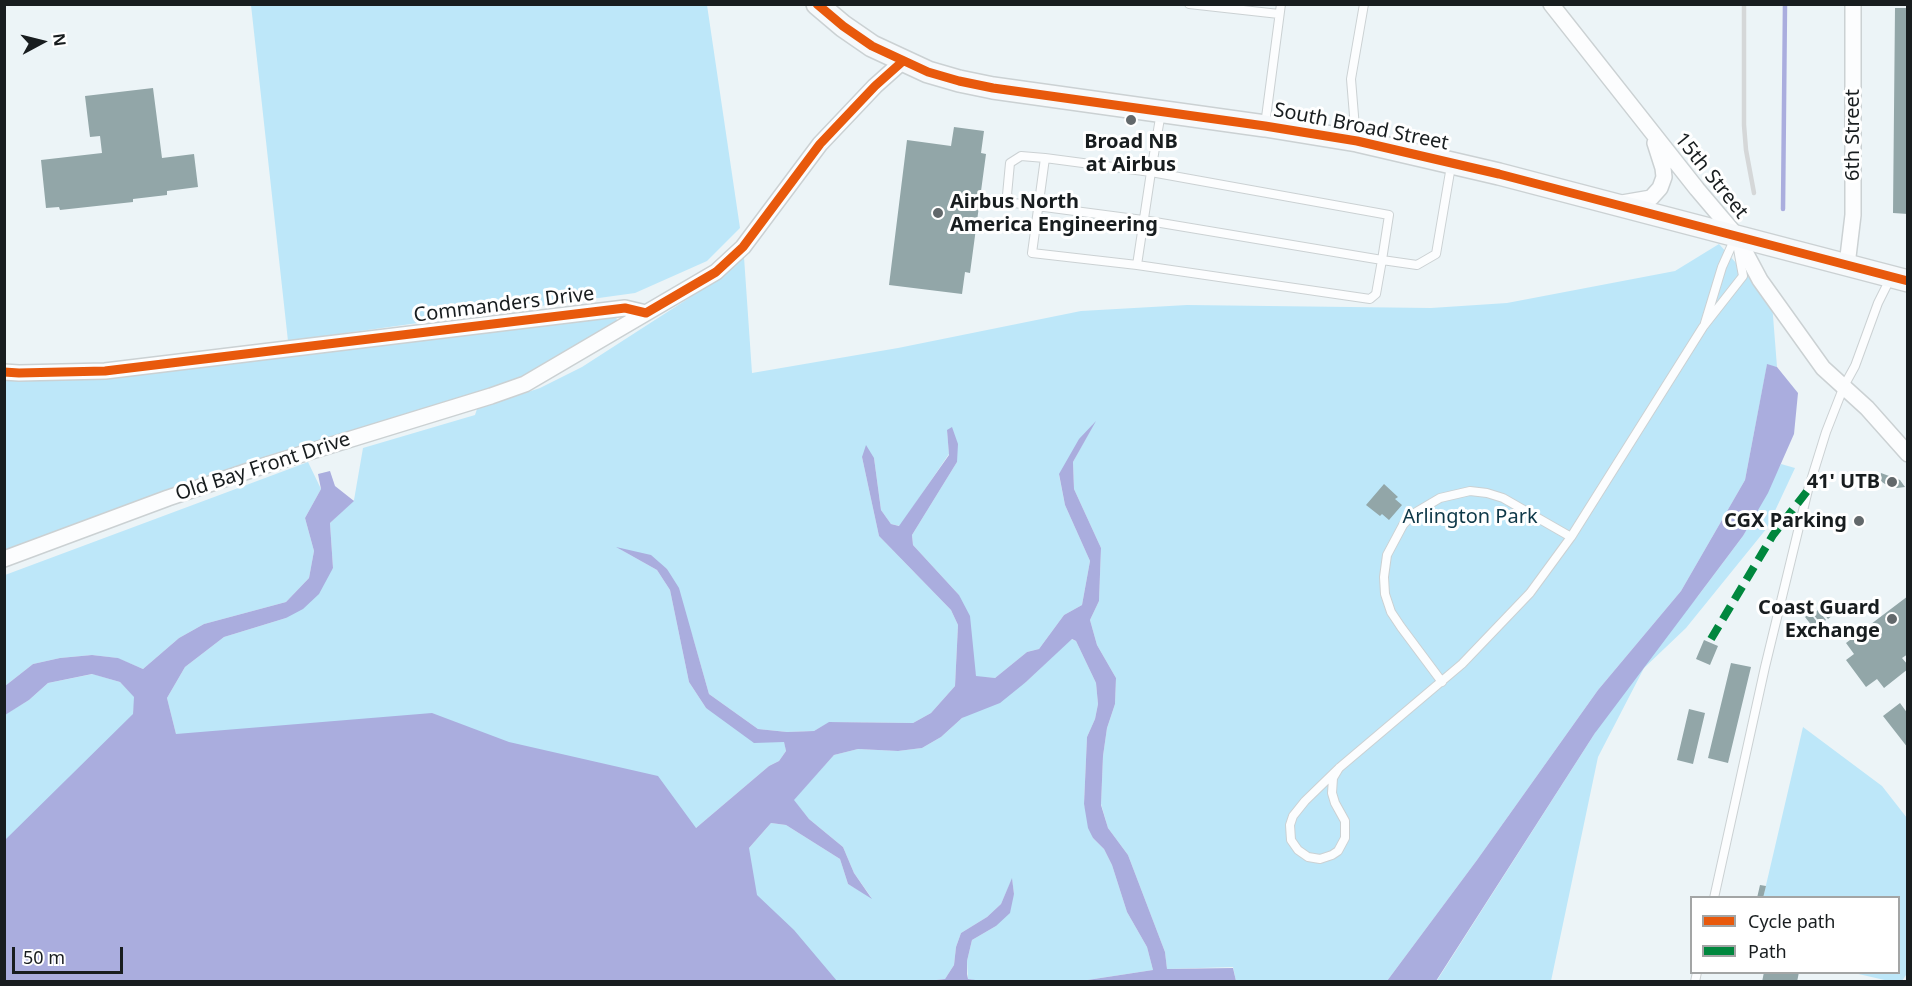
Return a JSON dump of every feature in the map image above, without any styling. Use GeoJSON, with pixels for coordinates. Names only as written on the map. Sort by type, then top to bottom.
{"type":"FeatureCollection","features":[{"type":"Feature","properties":{"kind":"street","name":"South Broad Street"},"geometry":{"type":"LineString","coordinates":[[817,4],[872,46],[948,78],[993,88],[1357,141],[1616,204],[1899,279]]}},
{"type":"Feature","properties":{"kind":"street","name":"15th Street"},"geometry":{"type":"LineString","coordinates":[[1551,4],[1736,235],[1760,280],[1823,368],[1867,408],[1908,454]]}},
{"type":"Feature","properties":{"kind":"street","name":"6th Street"},"geometry":{"type":"LineString","coordinates":[[1847,265],[1852,215],[1853,4]]}},
{"type":"Feature","properties":{"kind":"street"},"geometry":{"type":"LineString","coordinates":[[646,313],[716,272],[743,247],[820,144],[875,86],[903,61]]}},
{"type":"Feature","properties":{"kind":"street"},"geometry":{"type":"LineString","coordinates":[[1616,204],[1652,198],[1660,188],[1664,177],[1663,168],[1648,127]]}},
{"type":"Feature","properties":{"kind":"street","name":"Commanders Drive"},"geometry":{"type":"LineString","coordinates":[[4,372],[19,374],[105,371],[625,308],[646,313]]}},
{"type":"Feature","properties":{"kind":"street","name":"Old Bay Front Drive"},"geometry":{"type":"LineString","coordinates":[[4,559],[168,498],[525,384],[646,313]]}},
{"type":"Feature","properties":{"kind":"lane"},"geometry":{"type":"LineString","coordinates":[[1188,4],[1279,14]]}},
{"type":"Feature","properties":{"kind":"lane"},"geometry":{"type":"LineString","coordinates":[[1265,126],[1281,4]]}},
{"type":"Feature","properties":{"kind":"lane"},"geometry":{"type":"LineString","coordinates":[[1357,141],[1351,79],[1364,4]]}},
{"type":"Feature","properties":{"kind":"lane"},"geometry":{"type":"LineString","coordinates":[[1137,264],[1161,111]]}},
{"type":"Feature","properties":{"kind":"lane"},"geometry":{"type":"LineString","coordinates":[[1045,158],[1039,206],[1032,253],[1137,264],[1370,299],[1376,294],[1382,260],[1389,215],[1151,172],[1045,158],[1021,156],[1010,164],[1006,195],[1014,203],[1039,206],[1143,220],[1382,260],[1417,265],[1436,254],[1452,163]]}},
{"type":"Feature","properties":{"kind":"lane"},"geometry":{"type":"LineString","coordinates":[[1703,327],[1722,267],[1736,235]]}},
{"type":"Feature","properties":{"kind":"lane"},"geometry":{"type":"LineString","coordinates":[[1339,768],[1333,778],[1332,793],[1345,821],[1344,843],[1338,851],[1327,857],[1320,859],[1308,857],[1295,846],[1290,835],[1293,816],[1305,801],[1339,768],[1442,682],[1482,645],[1518,607],[1555,561],[1703,327],[1743,276],[1736,235]]}},
{"type":"Feature","properties":{"kind":"lane"},"geometry":{"type":"LineString","coordinates":[[1714,896],[1764,667],[1805,501],[1826,432],[1844,386],[1856,366],[1878,303],[1899,279]]}},
{"type":"Feature","properties":{"kind":"lane"},"geometry":{"type":"LineString","coordinates":[[1442,682],[1391,612],[1386,594],[1384,577],[1387,555],[1403,525],[1427,504],[1440,498],[1470,492],[1487,493],[1503,498],[1571,537]]}},
{"type":"Feature","properties":{"kind":"green space"},"geometry":{"type":"Polygon","coordinates":[[[251,5],[707,5],[740,228],[707,261],[635,293],[288,341],[251,5]]]}},
{"type":"Feature","properties":{"kind":"green space","name":"Arlington Park"},"geometry":{"type":"Polygon","coordinates":[[[1719,244],[1772,303],[1777,367],[1767,365],[1745,480],[1681,591],[1598,690],[1477,860],[1387,981],[1236,981],[1233,967],[1167,969],[1165,952],[1128,855],[1108,828],[1101,804],[1103,756],[1107,728],[1115,704],[1116,678],[1097,645],[1090,620],[1099,601],[1101,548],[1074,489],[1073,462],[1094,423],[1059,475],[1065,505],[1090,561],[1082,605],[1064,615],[1039,649],[1027,652],[995,678],[976,677],[959,595],[913,545],[912,535],[957,462],[947,430],[949,454],[900,526],[891,524],[881,510],[874,458],[862,457],[879,536],[951,610],[958,625],[955,686],[931,713],[913,723],[830,722],[814,731],[787,732],[758,729],[709,694],[693,638],[667,569],[618,548],[657,570],[670,590],[689,682],[706,708],[784,741],[786,751],[779,761],[769,766],[696,828],[749,848],[771,823],[786,825],[840,859],[848,884],[871,897],[854,873],[843,847],[809,819],[793,800],[834,755],[858,749],[898,751],[922,748],[941,737],[962,718],[1026,682],[1071,639],[1076,641],[1096,683],[1098,704],[1095,719],[1087,737],[1084,804],[1093,838],[1104,849],[1112,865],[1127,912],[1147,947],[1153,970],[1081,981],[983,982],[968,979],[967,961],[972,940],[996,926],[1014,894],[1012,879],[1001,904],[987,917],[961,933],[956,947],[954,965],[945,979],[927,981],[5,981],[4,715],[29,700],[48,683],[93,674],[120,682],[135,697],[133,714],[176,734],[167,698],[185,667],[224,637],[286,618],[333,568],[330,523],[354,500],[363,448],[475,415],[477,409],[540,388],[582,367],[717,280],[744,257],[752,373],[898,348],[1081,311],[1187,305],[1431,308],[1507,303],[1675,271],[1719,244]]]}},
{"type":"Feature","properties":{"kind":"green space"},"geometry":{"type":"Polygon","coordinates":[[[616,315],[617,321],[603,331],[524,377],[468,397],[284,452],[5,554],[5,378],[24,380],[114,378],[616,315]]]}},
{"type":"Feature","properties":{"kind":"green space"},"geometry":{"type":"Polygon","coordinates":[[[308,462],[321,489],[305,518],[314,551],[309,578],[286,602],[204,624],[179,638],[143,669],[117,658],[92,655],[60,658],[33,664],[5,686],[5,575],[308,462]]]}},
{"type":"Feature","properties":{"kind":"green space"},"geometry":{"type":"Polygon","coordinates":[[[1781,464],[1795,468],[1767,528],[1686,628],[1644,668],[1598,757],[1551,981],[1436,982],[1595,733],[1608,701],[1698,596],[1743,536],[1781,464]]]}},
{"type":"Feature","properties":{"kind":"green space"},"geometry":{"type":"Polygon","coordinates":[[[1803,727],[1882,786],[1907,818],[1908,972],[1902,981],[1889,981],[1858,974],[1900,974],[1900,896],[1763,896],[1803,727]]]}},
{"type":"Feature","properties":{"kind":"shaded area"},"geometry":{"type":"Polygon","coordinates":[[[1767,364],[1777,367],[1798,393],[1794,434],[1768,493],[1743,536],[1595,733],[1436,981],[1387,981],[1477,860],[1598,690],[1681,591],[1745,480],[1767,364]]]}},
{"type":"Feature","properties":{"kind":"shaded area"},"geometry":{"type":"Polygon","coordinates":[[[1096,421],[1073,462],[1074,489],[1101,548],[1099,601],[1090,620],[1097,645],[1116,678],[1115,704],[1107,728],[1103,756],[1101,805],[1108,828],[1128,855],[1165,952],[1167,969],[1233,968],[1236,981],[1081,981],[1153,970],[1147,947],[1127,912],[1112,865],[1104,849],[1093,838],[1088,828],[1084,804],[1087,737],[1095,719],[1098,704],[1096,683],[1076,641],[1072,639],[1000,703],[962,718],[941,737],[922,748],[898,751],[858,749],[834,755],[794,800],[809,819],[843,847],[854,873],[872,899],[848,884],[840,859],[786,825],[771,823],[749,848],[757,895],[794,930],[837,981],[5,981],[5,840],[133,714],[134,697],[120,682],[92,674],[48,683],[29,700],[5,715],[5,686],[33,664],[60,658],[92,655],[118,658],[143,669],[179,638],[204,624],[286,602],[309,578],[314,551],[305,518],[321,489],[318,474],[330,471],[335,486],[354,501],[330,523],[333,568],[319,594],[303,609],[286,618],[224,637],[185,667],[167,698],[176,734],[432,713],[509,742],[658,776],[696,828],[769,766],[779,761],[786,751],[784,742],[754,743],[706,708],[689,682],[670,590],[657,570],[616,547],[651,555],[667,569],[679,588],[709,694],[758,729],[787,732],[814,731],[829,722],[913,723],[931,713],[955,686],[958,625],[951,610],[879,536],[862,457],[866,445],[874,458],[881,510],[891,524],[899,526],[949,455],[947,430],[952,427],[958,444],[957,462],[912,535],[913,545],[959,595],[970,616],[976,676],[995,678],[1027,652],[1039,649],[1064,615],[1082,605],[1090,561],[1065,505],[1059,474],[1079,439],[1096,421]]]}},
{"type":"Feature","properties":{"kind":"shaded area"},"geometry":{"type":"Polygon","coordinates":[[[1012,878],[1014,894],[1010,913],[996,926],[972,940],[967,961],[968,979],[983,981],[927,981],[945,979],[954,965],[956,947],[961,933],[987,917],[1001,904],[1012,878]]]}},
{"type":"Feature","properties":{"kind":"building"},"geometry":{"type":"Polygon","coordinates":[[[1895,8],[1908,8],[1908,214],[1893,213],[1895,8]]]}},
{"type":"Feature","properties":{"kind":"building"},"geometry":{"type":"Polygon","coordinates":[[[153,88],[162,158],[194,154],[198,187],[167,191],[167,195],[133,199],[133,202],[60,210],[59,207],[46,208],[41,160],[102,153],[100,136],[90,137],[85,96],[153,88]]]}},
{"type":"Feature","properties":{"kind":"building","name":"Airbus North America Engineering"},"geometry":{"type":"Polygon","coordinates":[[[954,127],[984,131],[981,153],[986,154],[970,273],[965,272],[962,294],[889,285],[907,140],[951,146],[954,127]]]}},
{"type":"Feature","properties":{"kind":"building","name":"41' UTB"},"geometry":{"type":"Polygon","coordinates":[[[1881,473],[1900,480],[1905,487],[1897,488],[1885,484],[1879,480],[1881,473]]]}},
{"type":"Feature","properties":{"kind":"building"},"geometry":{"type":"Polygon","coordinates":[[[1384,484],[1398,497],[1395,499],[1402,505],[1389,520],[1366,505],[1384,484]]]}},
{"type":"Feature","properties":{"kind":"building","name":"Coast Guard Exchange"},"geometry":{"type":"Polygon","coordinates":[[[1908,596],[1908,654],[1902,658],[1908,665],[1908,669],[1884,688],[1877,679],[1866,687],[1846,660],[1854,654],[1846,643],[1908,596]]]}},
{"type":"Feature","properties":{"kind":"building"},"geometry":{"type":"Polygon","coordinates":[[[1825,605],[1833,615],[1828,619],[1820,609],[1825,605]]]}},
{"type":"Feature","properties":{"kind":"building"},"geometry":{"type":"Polygon","coordinates":[[[1818,610],[1826,620],[1821,624],[1813,614],[1818,610]]]}},
{"type":"Feature","properties":{"kind":"building"},"geometry":{"type":"Polygon","coordinates":[[[1810,613],[1821,627],[1816,631],[1805,617],[1810,613]]]}},
{"type":"Feature","properties":{"kind":"building"},"geometry":{"type":"Polygon","coordinates":[[[1704,640],[1718,646],[1710,665],[1696,659],[1704,640]]]}},
{"type":"Feature","properties":{"kind":"building"},"geometry":{"type":"Polygon","coordinates":[[[1731,663],[1751,667],[1728,763],[1708,758],[1731,663]]]}},
{"type":"Feature","properties":{"kind":"building"},"geometry":{"type":"Polygon","coordinates":[[[1900,703],[1908,714],[1908,748],[1883,716],[1900,703]]]}},
{"type":"Feature","properties":{"kind":"building"},"geometry":{"type":"Polygon","coordinates":[[[1689,709],[1705,713],[1693,764],[1677,760],[1689,709]]]}},
{"type":"Feature","properties":{"kind":"building"},"geometry":{"type":"Polygon","coordinates":[[[1760,885],[1766,886],[1764,896],[1757,896],[1760,885]]]}},
{"type":"Feature","properties":{"kind":"building"},"geometry":{"type":"Polygon","coordinates":[[[1764,974],[1799,974],[1797,982],[1762,982],[1764,974]]]}},
{"type":"Feature","properties":{"kind":"waterway"},"geometry":{"type":"LineString","coordinates":[[1783,209],[1785,4]]}},
{"type":"Feature","properties":{"kind":"railway"},"geometry":{"type":"LineString","coordinates":[[1744,4],[1744,125],[1754,193]]}},
{"type":"Feature","properties":{"kind":"marked path"},"geometry":{"type":"LineString","coordinates":[[1711,639],[1773,535],[1808,490]]}},
{"type":"Feature","properties":{"kind":"cycle path"},"geometry":{"type":"LineString","coordinates":[[817,4],[872,46],[928,72],[959,81],[993,88],[1357,141],[1499,174],[1908,281]]}},
{"type":"Feature","properties":{"kind":"cycle path"},"geometry":{"type":"LineString","coordinates":[[4,372],[105,371],[625,308],[646,313],[716,272],[743,247],[820,144],[875,86],[903,61]]}},
{"type":"Feature","properties":{"kind":"place","name":"Broad NB at Airbus"},"geometry":{"type":"Point","coordinates":[1131,120]}},
{"type":"Feature","properties":{"kind":"place","name":"Airbus North America Engineering"},"geometry":{"type":"Point","coordinates":[938,213]}},
{"type":"Feature","properties":{"kind":"place","name":"41' UTB"},"geometry":{"type":"Point","coordinates":[1892,482]}},
{"type":"Feature","properties":{"kind":"place","name":"CGX Parking"},"geometry":{"type":"Point","coordinates":[1859,521]}},
{"type":"Feature","properties":{"kind":"place","name":"Coast Guard Exchange"},"geometry":{"type":"Point","coordinates":[1892,619]}}]}
